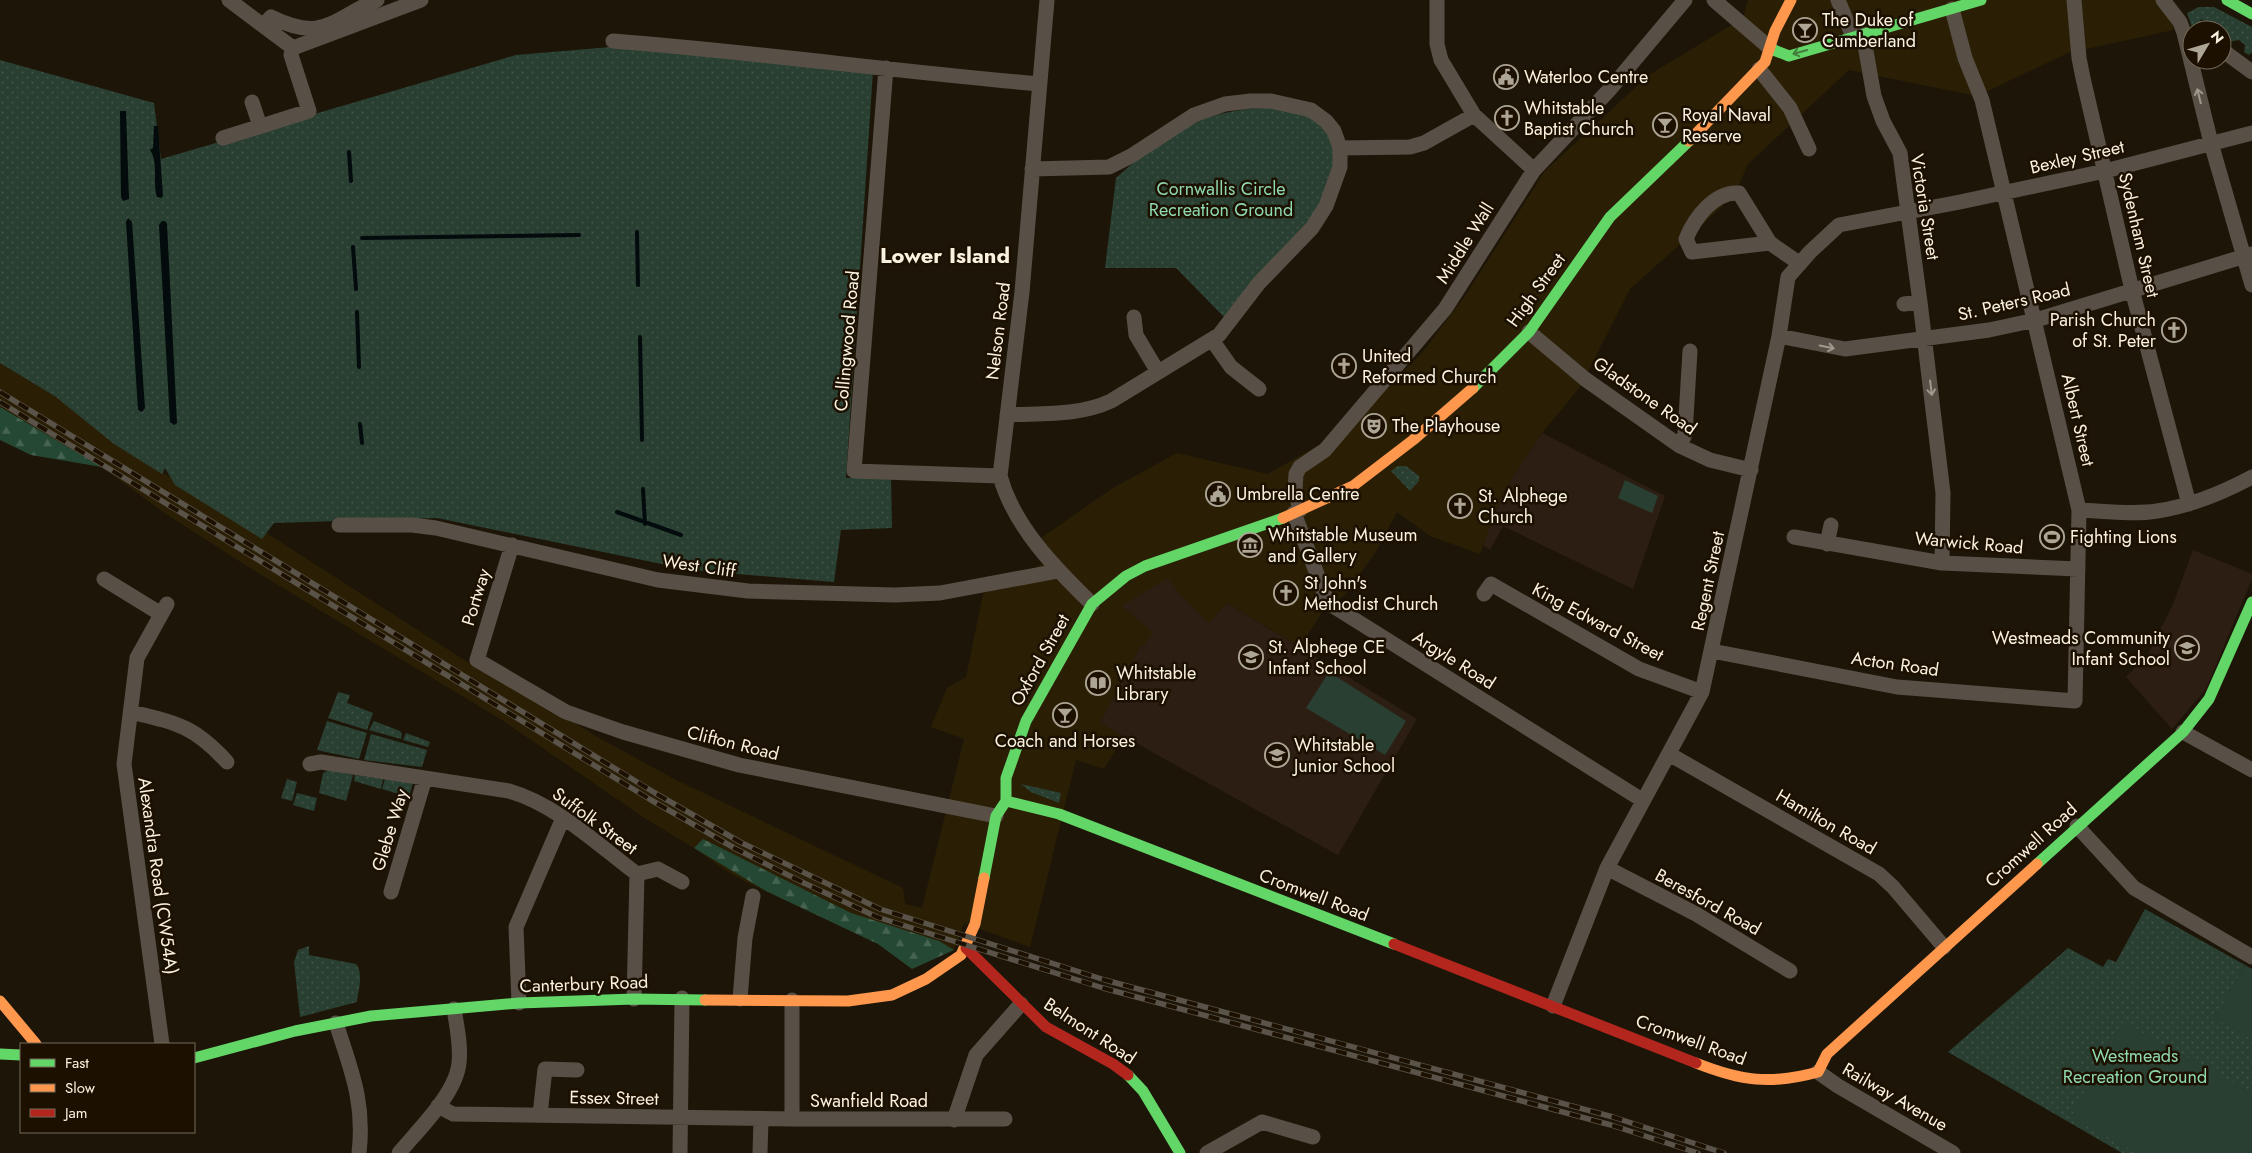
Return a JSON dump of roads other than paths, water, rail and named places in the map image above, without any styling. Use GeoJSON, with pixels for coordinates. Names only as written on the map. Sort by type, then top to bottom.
{"type":"FeatureCollection","features":[{"type":"Feature","properties":{"kind":"main road","name":"High Street"},"geometry":{"type":"LineString","coordinates":[[1297,511],[1353,486],[1479,383],[1528,332],[1610,217],[1680,151],[1765,62],[1775,31],[1791,0]]}},
{"type":"Feature","properties":{"kind":"main road"},"geometry":{"type":"LineString","coordinates":[[1770,49],[1789,56],[1952,9],[1960,4],[1981,0]]}},
{"type":"Feature","properties":{"kind":"main road"},"geometry":{"type":"LineString","coordinates":[[2227,0],[2252,14]]}},
{"type":"Feature","properties":{"kind":"main road","name":"Oxford Street"},"geometry":{"type":"LineString","coordinates":[[966,948],[975,924],[996,816],[1006,800],[1006,778],[1026,721],[1079,623],[1092,604],[1126,576],[1145,566],[1267,525],[1297,511]]}},
{"type":"Feature","properties":{"kind":"main road","name":"Cromwell Road"},"geometry":{"type":"LineString","coordinates":[[1006,800],[1058,814],[1419,956],[1455,967],[1512,992],[1553,1006],[1728,1076],[1757,1081],[1803,1077],[1818,1072],[1827,1054],[2183,732],[2209,700],[2252,602]]}},
{"type":"Feature","properties":{"kind":"main road","name":"Canterbury Road"},"geometry":{"type":"LineString","coordinates":[[195,1058],[295,1031],[371,1016],[519,1003],[682,998],[848,1001],[892,995],[926,978],[961,955],[966,948]]}},
{"type":"Feature","properties":{"kind":"main road","name":"Belmont Road"},"geometry":{"type":"LineString","coordinates":[[966,948],[1046,1027],[1113,1064],[1128,1075],[1143,1091],[1180,1153]]}},
{"type":"Feature","properties":{"kind":"main road"},"geometry":{"type":"LineString","coordinates":[[0,1001],[35,1043]]}},
{"type":"Feature","properties":{"kind":"main road"},"geometry":{"type":"LineString","coordinates":[[0,1054],[20,1055]]}},
{"type":"Feature","properties":{"kind":"street"},"geometry":{"type":"LineString","coordinates":[[230,0],[293,48]]}},
{"type":"Feature","properties":{"kind":"street"},"geometry":{"type":"LineString","coordinates":[[264,25],[271,17],[296,28],[332,25],[377,0]]}},
{"type":"Feature","properties":{"kind":"street"},"geometry":{"type":"LineString","coordinates":[[293,48],[421,0]]}},
{"type":"Feature","properties":{"kind":"street","name":"Nelson Road"},"geometry":{"type":"LineString","coordinates":[[1047,0],[1022,292],[1000,476],[1006,495],[1017,515],[1058,571],[1092,604]]}},
{"type":"Feature","properties":{"kind":"street"},"geometry":{"type":"LineString","coordinates":[[1437,0],[1437,44],[1441,60],[1474,115],[1534,170]]}},
{"type":"Feature","properties":{"kind":"street","name":"Middle Wall"},"geometry":{"type":"LineString","coordinates":[[1297,511],[1296,474],[1300,467],[1330,445],[1445,310],[1534,170],[1610,88],[1685,0]]}},
{"type":"Feature","properties":{"kind":"street"},"geometry":{"type":"LineString","coordinates":[[1714,0],[1770,49]]}},
{"type":"Feature","properties":{"kind":"street","name":"Victoria Street"},"geometry":{"type":"LineString","coordinates":[[1838,0],[1858,35],[1883,121],[1900,153],[1902,212],[1920,302],[1943,493],[1942,563]]}},
{"type":"Feature","properties":{"kind":"street","name":"Sydenham Street"},"geometry":{"type":"LineString","coordinates":[[2074,0],[2079,58],[2104,171],[2132,290],[2188,504]]}},
{"type":"Feature","properties":{"kind":"street"},"geometry":{"type":"LineString","coordinates":[[2163,0],[2180,22],[2184,34],[2211,143],[2248,255],[2252,285]]}},
{"type":"Feature","properties":{"kind":"street","name":"Albert Street"},"geometry":{"type":"LineString","coordinates":[[1952,9],[1965,58],[1982,100],[2006,193],[2079,510],[2076,701]]}},
{"type":"Feature","properties":{"kind":"street"},"geometry":{"type":"LineString","coordinates":[[613,41],[718,49],[1040,84]]}},
{"type":"Feature","properties":{"kind":"street"},"geometry":{"type":"LineString","coordinates":[[223,138],[309,111],[291,55],[293,48]]}},
{"type":"Feature","properties":{"kind":"street"},"geometry":{"type":"LineString","coordinates":[[2232,57],[2252,72]]}},
{"type":"Feature","properties":{"kind":"street","name":"Collingwood Road"},"geometry":{"type":"LineString","coordinates":[[886,68],[854,471],[1000,476]]}},
{"type":"Feature","properties":{"kind":"street"},"geometry":{"type":"LineString","coordinates":[[1759,69],[1790,108],[1809,149]]}},
{"type":"Feature","properties":{"kind":"street"},"geometry":{"type":"LineString","coordinates":[[1007,415],[1081,412],[1095,409],[1219,336],[1249,294],[1320,216],[1340,167],[1340,148],[1334,131],[1326,121],[1311,110],[1285,103],[1251,101],[1225,104],[1194,115],[1131,156],[1109,167],[1032,169]]}},
{"type":"Feature","properties":{"kind":"street"},"geometry":{"type":"LineString","coordinates":[[252,102],[260,126]]}},
{"type":"Feature","properties":{"kind":"street"},"geometry":{"type":"LineString","coordinates":[[1340,148],[1410,147],[1424,143],[1474,115]]}},
{"type":"Feature","properties":{"kind":"street","name":"Bexley Street"},"geometry":{"type":"LineString","coordinates":[[1902,212],[2006,193],[2104,171],[2252,133]]}},
{"type":"Feature","properties":{"kind":"street"},"geometry":{"type":"LineString","coordinates":[[1770,243],[1692,252],[1686,239],[1694,220],[1711,203],[1730,192],[1738,193],[1770,243],[1799,263]]}},
{"type":"Feature","properties":{"kind":"street","name":"Regent Street"},"geometry":{"type":"LineString","coordinates":[[1553,1006],[1607,868],[1702,692],[1779,336],[1788,277],[1799,263],[1839,225],[1902,212]]}},
{"type":"Feature","properties":{"kind":"street","name":"St. Peters Road"},"geometry":{"type":"LineString","coordinates":[[1779,336],[1836,349],[1925,340],[1989,330],[2036,320],[2248,255]]}},
{"type":"Feature","properties":{"kind":"street"},"geometry":{"type":"LineString","coordinates":[[1904,304],[1920,302]]}},
{"type":"Feature","properties":{"kind":"street"},"geometry":{"type":"LineString","coordinates":[[1134,317],[1136,335],[1158,372]]}},
{"type":"Feature","properties":{"kind":"street","name":"Gladstone Road"},"geometry":{"type":"LineString","coordinates":[[1528,332],[1585,379],[1680,446],[1710,460],[1751,470]]}},
{"type":"Feature","properties":{"kind":"street"},"geometry":{"type":"LineString","coordinates":[[1212,340],[1230,367],[1260,389]]}},
{"type":"Feature","properties":{"kind":"street"},"geometry":{"type":"LineString","coordinates":[[1680,446],[1685,434],[1690,352]]}},
{"type":"Feature","properties":{"kind":"street"},"geometry":{"type":"LineString","coordinates":[[2079,510],[2156,512],[2188,504],[2221,492],[2252,477]]}},
{"type":"Feature","properties":{"kind":"street","name":"Argyle Road"},"geometry":{"type":"LineString","coordinates":[[1297,511],[1326,598],[1333,606],[1642,800]]}},
{"type":"Feature","properties":{"kind":"street","name":"West Cliff"},"geometry":{"type":"LineString","coordinates":[[338,525],[412,526],[512,545],[658,580],[748,591],[895,596],[940,593],[1058,571]]}},
{"type":"Feature","properties":{"kind":"street"},"geometry":{"type":"LineString","coordinates":[[1827,544],[1831,525]]}},
{"type":"Feature","properties":{"kind":"street","name":"Warwick Road"},"geometry":{"type":"LineString","coordinates":[[1794,537],[1942,563],[2078,569]]}},
{"type":"Feature","properties":{"kind":"street","name":"Portway"},"geometry":{"type":"LineString","coordinates":[[477,660],[512,545]]}},
{"type":"Feature","properties":{"kind":"street","name":"Alexandra Road (CW54A)"},"geometry":{"type":"LineString","coordinates":[[104,578],[164,609],[137,658],[124,764],[162,1043]]}},
{"type":"Feature","properties":{"kind":"street","name":"King Edward Street"},"geometry":{"type":"LineString","coordinates":[[1484,594],[1490,584],[1639,669],[1702,692]]}},
{"type":"Feature","properties":{"kind":"street","name":"Acton Road"},"geometry":{"type":"LineString","coordinates":[[1712,651],[1897,687],[2076,701]]}},
{"type":"Feature","properties":{"kind":"street","name":"Clifton Road"},"geometry":{"type":"LineString","coordinates":[[477,660],[566,712],[632,735],[739,765],[996,816]]}},
{"type":"Feature","properties":{"kind":"street"},"geometry":{"type":"LineString","coordinates":[[131,712],[165,720],[189,729],[208,741],[227,762]]}},
{"type":"Feature","properties":{"kind":"street"},"geometry":{"type":"LineString","coordinates":[[2183,732],[2252,770]]}},
{"type":"Feature","properties":{"kind":"street","name":"Hamilton Road"},"geometry":{"type":"LineString","coordinates":[[1669,754],[1879,874],[1893,887],[1944,947]]}},
{"type":"Feature","properties":{"kind":"street","name":"Glebe Way"},"geometry":{"type":"LineString","coordinates":[[310,764],[321,762],[486,787],[527,797]]}},
{"type":"Feature","properties":{"kind":"street","name":"Glebe Way"},"geometry":{"type":"LineString","coordinates":[[391,892],[425,778]]}},
{"type":"Feature","properties":{"kind":"street","name":"Suffolk Street"},"geometry":{"type":"LineString","coordinates":[[527,797],[563,818],[637,874],[634,999]]}},
{"type":"Feature","properties":{"kind":"street"},"geometry":{"type":"LineString","coordinates":[[519,1003],[516,927],[563,818]]}},
{"type":"Feature","properties":{"kind":"street"},"geometry":{"type":"LineString","coordinates":[[2077,826],[2134,888],[2252,957]]}},
{"type":"Feature","properties":{"kind":"street","name":"Beresford Road"},"geometry":{"type":"LineString","coordinates":[[1607,868],[1696,914],[1790,971]]}},
{"type":"Feature","properties":{"kind":"street"},"geometry":{"type":"LineString","coordinates":[[637,874],[658,869],[682,882]]}},
{"type":"Feature","properties":{"kind":"street"},"geometry":{"type":"LineString","coordinates":[[740,999],[745,938],[753,896]]}},
{"type":"Feature","properties":{"kind":"street"},"geometry":{"type":"LineString","coordinates":[[680,1153],[682,998]]}},
{"type":"Feature","properties":{"kind":"street","name":"Swanfield Road"},"geometry":{"type":"LineString","coordinates":[[792,1000],[792,1119],[1005,1119]]}},
{"type":"Feature","properties":{"kind":"street"},"geometry":{"type":"LineString","coordinates":[[954,1120],[976,1055],[1021,1004]]}},
{"type":"Feature","properties":{"kind":"street"},"geometry":{"type":"LineString","coordinates":[[399,1153],[438,1106],[455,1081],[459,1064],[458,1034],[454,1009]]}},
{"type":"Feature","properties":{"kind":"street"},"geometry":{"type":"LineString","coordinates":[[336,1023],[359,1095],[362,1134],[359,1153]]}},
{"type":"Feature","properties":{"kind":"street"},"geometry":{"type":"LineString","coordinates":[[540,1115],[545,1069],[577,1070]]}},
{"type":"Feature","properties":{"kind":"street","name":"Railway Avenue"},"geometry":{"type":"LineString","coordinates":[[1818,1072],[1838,1086],[1953,1153]]}},
{"type":"Feature","properties":{"kind":"street","name":"Essex Street"},"geometry":{"type":"LineString","coordinates":[[438,1106],[453,1114],[792,1119]]}},
{"type":"Feature","properties":{"kind":"street"},"geometry":{"type":"LineString","coordinates":[[760,1153],[761,1119]]}},
{"type":"Feature","properties":{"kind":"street"},"geometry":{"type":"LineString","coordinates":[[1207,1153],[1262,1122],[1313,1137]]}},
{"type":"Feature","properties":{"kind":"waterway"},"geometry":{"type":"LineString","coordinates":[[349,152],[351,181]]}},
{"type":"Feature","properties":{"kind":"waterway"},"geometry":{"type":"LineString","coordinates":[[637,232],[638,285]]}},
{"type":"Feature","properties":{"kind":"waterway"},"geometry":{"type":"LineString","coordinates":[[362,238],[579,235]]}},
{"type":"Feature","properties":{"kind":"waterway"},"geometry":{"type":"LineString","coordinates":[[353,247],[356,289]]}},
{"type":"Feature","properties":{"kind":"waterway"},"geometry":{"type":"LineString","coordinates":[[357,312],[359,367]]}},
{"type":"Feature","properties":{"kind":"waterway"},"geometry":{"type":"LineString","coordinates":[[640,337],[642,440]]}},
{"type":"Feature","properties":{"kind":"waterway"},"geometry":{"type":"LineString","coordinates":[[360,424],[362,443]]}},
{"type":"Feature","properties":{"kind":"waterway"},"geometry":{"type":"LineString","coordinates":[[643,489],[645,524]]}},
{"type":"Feature","properties":{"kind":"waterway"},"geometry":{"type":"LineString","coordinates":[[617,512],[681,535]]}},
{"type":"Feature","properties":{"kind":"railway"},"geometry":{"type":"LineString","coordinates":[[0,392],[655,793],[740,842],[880,909],[1105,980],[1613,1117],[1724,1153]]}},
{"type":"Feature","properties":{"kind":"railway"},"geometry":{"type":"LineString","coordinates":[[0,402],[651,800],[736,849],[877,917],[1103,988],[1611,1125],[1698,1153]]}},
{"type":"Feature","properties":{"kind":"place","name":"The Duke of Cumberland"},"geometry":{"type":"Point","coordinates":[1805,30]}},
{"type":"Feature","properties":{"kind":"place","name":"Waterloo Centre"},"geometry":{"type":"Point","coordinates":[1506,77]}},
{"type":"Feature","properties":{"kind":"place","name":"Whitstable Baptist Church"},"geometry":{"type":"Point","coordinates":[1507,118]}},
{"type":"Feature","properties":{"kind":"place","name":"Royal Naval Reserve"},"geometry":{"type":"Point","coordinates":[1665,125]}},
{"type":"Feature","properties":{"kind":"place","name":"Parish Church of St. Peter"},"geometry":{"type":"Point","coordinates":[2174,330]}},
{"type":"Feature","properties":{"kind":"place","name":"United Reformed Church"},"geometry":{"type":"Point","coordinates":[1344,366]}},
{"type":"Feature","properties":{"kind":"place","name":"The Playhouse"},"geometry":{"type":"Point","coordinates":[1374,426]}},
{"type":"Feature","properties":{"kind":"place","name":"Umbrella Centre"},"geometry":{"type":"Point","coordinates":[1218,494]}},
{"type":"Feature","properties":{"kind":"place","name":"St. Alphege Church"},"geometry":{"type":"Point","coordinates":[1460,506]}},
{"type":"Feature","properties":{"kind":"place","name":"Fighting Lions"},"geometry":{"type":"Point","coordinates":[2052,537]}},
{"type":"Feature","properties":{"kind":"place","name":"Whitstable Museum and Gallery"},"geometry":{"type":"Point","coordinates":[1250,545]}},
{"type":"Feature","properties":{"kind":"place","name":"St John's Methodist Church"},"geometry":{"type":"Point","coordinates":[1286,593]}},
{"type":"Feature","properties":{"kind":"place","name":"Westmeads Community Infant School"},"geometry":{"type":"Point","coordinates":[2187,648]}},
{"type":"Feature","properties":{"kind":"place","name":"St. Alphege CE Infant School"},"geometry":{"type":"Point","coordinates":[1251,657]}},
{"type":"Feature","properties":{"kind":"place","name":"Whitstable Library"},"geometry":{"type":"Point","coordinates":[1098,683]}},
{"type":"Feature","properties":{"kind":"place","name":"Coach and Horses"},"geometry":{"type":"Point","coordinates":[1065,715]}},
{"type":"Feature","properties":{"kind":"place","name":"Whitstable Junior School"},"geometry":{"type":"Point","coordinates":[1277,755]}},
{"type":"Feature","properties":{"kind":"district","name":"Lower Island"},"geometry":{"type":"Point","coordinates":[945,255]}},
{"type":"Feature","properties":{"kind":"park label","name":"Cornwallis Circle Recreation Ground"},"geometry":{"type":"Point","coordinates":[1221,199]}},
{"type":"Feature","properties":{"kind":"park label","name":"Westmeads Recreation Ground"},"geometry":{"type":"Point","coordinates":[2135,1066]}}]}
